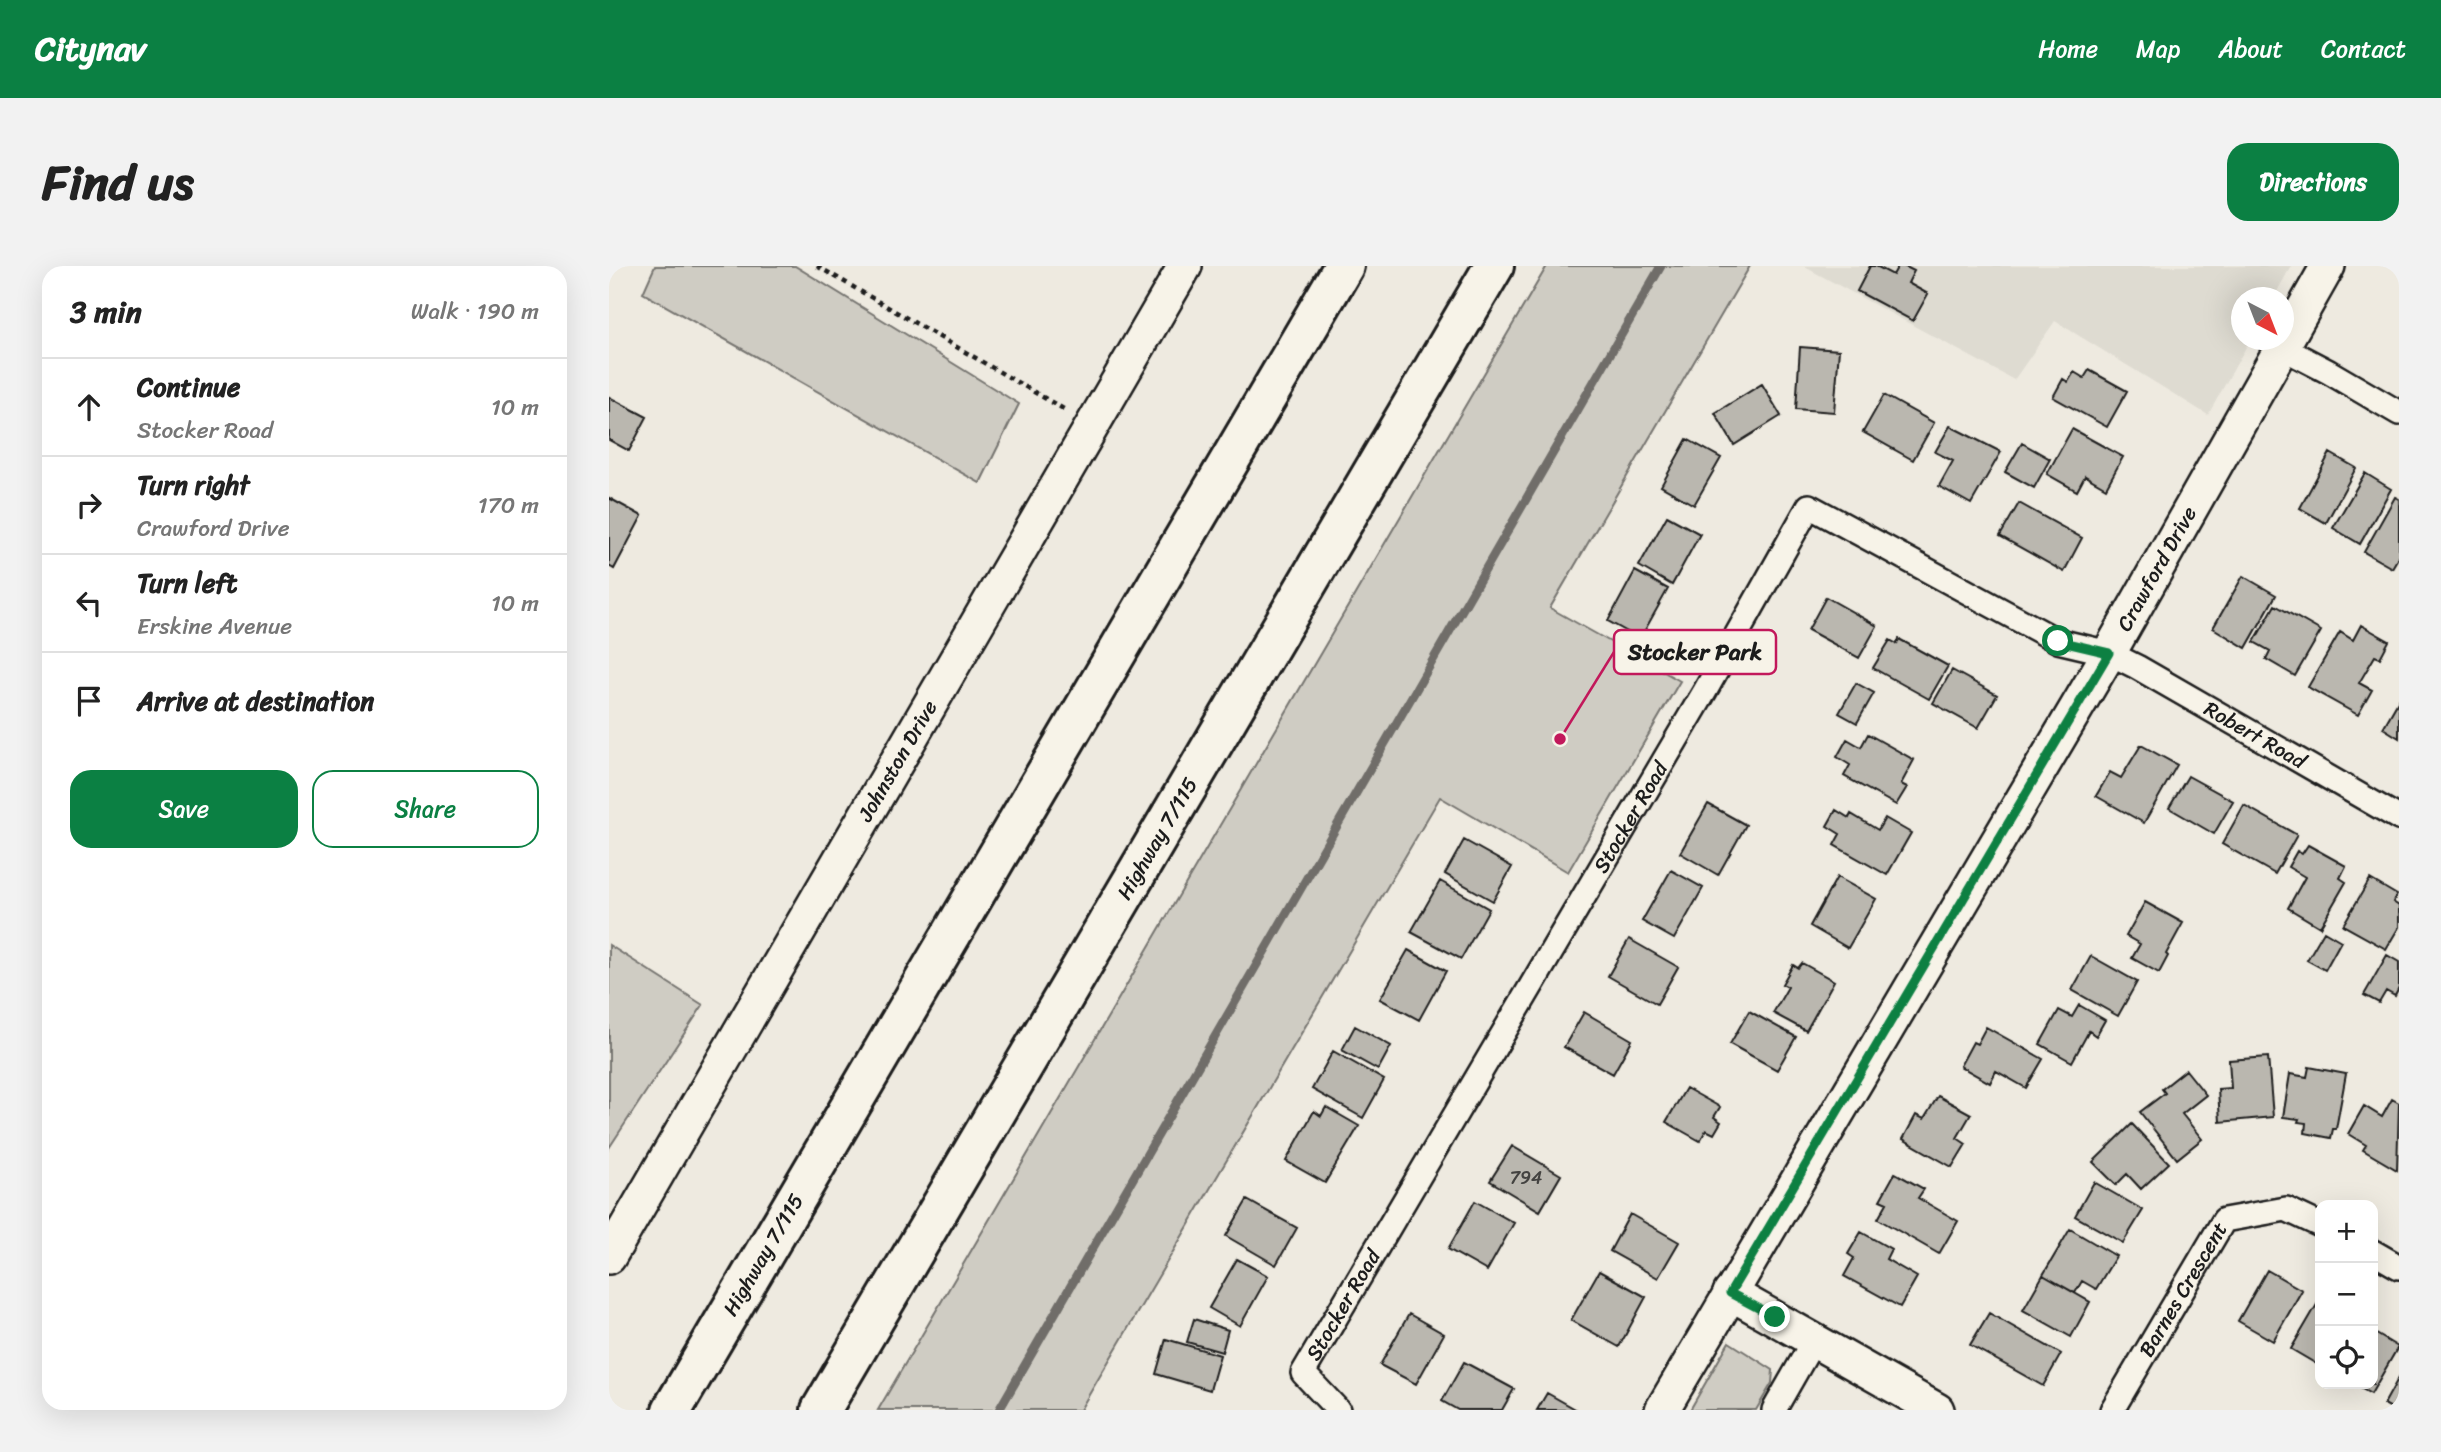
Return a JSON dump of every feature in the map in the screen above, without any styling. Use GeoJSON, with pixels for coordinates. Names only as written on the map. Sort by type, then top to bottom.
{"type":"FeatureCollection","features":[{"type":"Feature","properties":{"kind":"highway","name":"Highway 7/115"},"geometry":{"type":"LineString","coordinates":[[672,1410],[1344,266]]}},
{"type":"Feature","properties":{"kind":"highway","name":"Highway 7/115"},"geometry":{"type":"LineString","coordinates":[[821,1410],[1494,266]]}},
{"type":"Feature","properties":{"kind":"street","name":"Johnston Drive"},"geometry":{"type":"LineString","coordinates":[[609,1257],[1185,266]]}},
{"type":"Feature","properties":{"kind":"street","name":"Crawford Drive"},"geometry":{"type":"LineString","coordinates":[[2294,324],[2327,266]]}},
{"type":"Feature","properties":{"kind":"street","name":"Crawford Drive"},"geometry":{"type":"LineString","coordinates":[[1662,1410],[2109,653],[2279,350]]}},
{"type":"Feature","properties":{"kind":"street"},"geometry":{"type":"LineString","coordinates":[[2287,350],[2399,413]]}},
{"type":"Feature","properties":{"kind":"street","name":"Stocker Road"},"geometry":{"type":"LineString","coordinates":[[1338,1410],[1303,1373],[1705,691],[1809,506],[2058,641],[2109,653]]}},
{"type":"Feature","properties":{"kind":"street","name":"Robert Road"},"geometry":{"type":"LineString","coordinates":[[2109,653],[2399,818]]}},
{"type":"Feature","properties":{"kind":"street","name":"Barnes Crescent"},"geometry":{"type":"LineString","coordinates":[[2112,1410],[2224,1220],[2286,1209],[2315,1223]]}},
{"type":"Feature","properties":{"kind":"street"},"geometry":{"type":"LineString","coordinates":[[2378,1255],[2399,1267]]}},
{"type":"Feature","properties":{"kind":"street"},"geometry":{"type":"LineString","coordinates":[[1730,1293],[1937,1410]]}},
{"type":"Feature","properties":{"kind":"street"},"geometry":{"type":"LineString","coordinates":[[1774,1410],[1814,1340]]}},
{"type":"Feature","properties":{"kind":"path"},"geometry":{"type":"LineString","coordinates":[[817,266],[1092,425]]}},
{"type":"Feature","properties":{"kind":"shaded area"},"geometry":{"type":"Polygon","coordinates":[[[655,266],[795,266],[1019,404],[980,483],[643,293],[655,266]]]}},
{"type":"Feature","properties":{"kind":"shaded area"},"geometry":{"type":"Polygon","coordinates":[[[1547,266],[1750,266],[1550,608],[1680,681],[1568,872],[1440,797],[1080,1410],[878,1410],[1547,266]]]}},
{"type":"Feature","properties":{"kind":"shaded area"},"geometry":{"type":"Polygon","coordinates":[[[1803,266],[2291,266],[2279,287],[2231,287],[2231,350],[2244,350],[2208,415],[2055,321],[2014,380],[1803,266]]]}},
{"type":"Feature","properties":{"kind":"shaded area"},"geometry":{"type":"Polygon","coordinates":[[[609,945],[703,1005],[609,1148],[609,945]]]}},
{"type":"Feature","properties":{"kind":"shaded area"},"geometry":{"type":"Polygon","coordinates":[[[1729,1342],[1773,1370],[1772,1383],[1756,1410],[1690,1410],[1729,1342]]]}},
{"type":"Feature","properties":{"kind":"building"},"geometry":{"type":"Polygon","coordinates":[[[1870,266],[1876,266],[1893,275],[1898,266],[1914,271],[1908,283],[1928,294],[1913,321],[1857,291],[1870,266]]]}},
{"type":"Feature","properties":{"kind":"building"},"geometry":{"type":"Polygon","coordinates":[[[1800,347],[1839,350],[1834,412],[1796,409],[1800,347]]]}},
{"type":"Feature","properties":{"kind":"building"},"geometry":{"type":"Polygon","coordinates":[[[2089,370],[2127,391],[2107,427],[2053,397],[2063,379],[2068,382],[2074,372],[2084,378],[2089,370]]]}},
{"type":"Feature","properties":{"kind":"building"},"geometry":{"type":"Polygon","coordinates":[[[1762,384],[1781,416],[1734,445],[1715,413],[1762,384]]]}},
{"type":"Feature","properties":{"kind":"building"},"geometry":{"type":"Polygon","coordinates":[[[1884,395],[1934,423],[1913,460],[1863,432],[1884,395]]]}},
{"type":"Feature","properties":{"kind":"building"},"geometry":{"type":"Polygon","coordinates":[[[609,397],[647,417],[629,451],[609,440],[609,397]]]}},
{"type":"Feature","properties":{"kind":"building"},"geometry":{"type":"Polygon","coordinates":[[[1950,426],[2001,452],[1971,504],[1939,486],[1953,461],[1935,452],[1950,426]]]}},
{"type":"Feature","properties":{"kind":"building"},"geometry":{"type":"Polygon","coordinates":[[[2072,429],[2123,457],[2106,488],[2085,476],[2077,491],[2047,474],[2072,429]]]}},
{"type":"Feature","properties":{"kind":"building"},"geometry":{"type":"Polygon","coordinates":[[[1687,439],[1721,458],[1694,505],[1661,486],[1687,439]]]}},
{"type":"Feature","properties":{"kind":"building"},"geometry":{"type":"Polygon","coordinates":[[[2022,443],[2050,459],[2034,488],[2005,472],[2022,443]]]}},
{"type":"Feature","properties":{"kind":"building"},"geometry":{"type":"Polygon","coordinates":[[[2330,453],[2356,468],[2326,523],[2300,508],[2330,453]]]}},
{"type":"Feature","properties":{"kind":"building"},"geometry":{"type":"Polygon","coordinates":[[[2365,473],[2391,489],[2360,544],[2333,528],[2365,473]]]}},
{"type":"Feature","properties":{"kind":"building"},"geometry":{"type":"Polygon","coordinates":[[[2395,497],[2399,499],[2399,556],[2392,568],[2364,552],[2395,497]]]}},
{"type":"Feature","properties":{"kind":"building"},"geometry":{"type":"Polygon","coordinates":[[[609,498],[642,516],[614,569],[609,566],[609,498]]]}},
{"type":"Feature","properties":{"kind":"building"},"geometry":{"type":"Polygon","coordinates":[[[2019,503],[2082,538],[2064,572],[2000,536],[2019,503]]]}},
{"type":"Feature","properties":{"kind":"building"},"geometry":{"type":"Polygon","coordinates":[[[1667,516],[1700,534],[1672,585],[1639,566],[1667,516]]]}},
{"type":"Feature","properties":{"kind":"building"},"geometry":{"type":"Polygon","coordinates":[[[1635,571],[1668,589],[1640,639],[1608,621],[1635,571]]]}},
{"type":"Feature","properties":{"kind":"building"},"geometry":{"type":"Polygon","coordinates":[[[2243,576],[2276,595],[2246,648],[2213,628],[2243,576]]]}},
{"type":"Feature","properties":{"kind":"building"},"geometry":{"type":"Polygon","coordinates":[[[1826,597],[1877,626],[1859,658],[1808,630],[1826,597]]]}},
{"type":"Feature","properties":{"kind":"building"},"geometry":{"type":"Polygon","coordinates":[[[2275,605],[2321,631],[2295,676],[2266,659],[2270,651],[2254,642],[2275,605]]]}},
{"type":"Feature","properties":{"kind":"building"},"geometry":{"type":"Polygon","coordinates":[[[2361,625],[2389,641],[2380,658],[2375,656],[2359,683],[2372,690],[2358,715],[2308,687],[2340,632],[2353,640],[2361,625]]]}},
{"type":"Feature","properties":{"kind":"building"},"geometry":{"type":"Polygon","coordinates":[[[1899,639],[1948,666],[1929,699],[1873,668],[1890,640],[1897,644],[1899,639]]]}},
{"type":"Feature","properties":{"kind":"building"},"geometry":{"type":"Polygon","coordinates":[[[1952,670],[1997,695],[1978,728],[1933,703],[1952,670]]]}},
{"type":"Feature","properties":{"kind":"building"},"geometry":{"type":"Polygon","coordinates":[[[1856,683],[1874,693],[1857,723],[1839,713],[1856,683]]]}},
{"type":"Feature","properties":{"kind":"building"},"geometry":{"type":"Polygon","coordinates":[[[2399,700],[2399,738],[2383,728],[2399,700]]]}},
{"type":"Feature","properties":{"kind":"building"},"geometry":{"type":"Polygon","coordinates":[[[1868,734],[1914,760],[1901,784],[1907,787],[1896,805],[1844,776],[1850,765],[1837,757],[1847,739],[1861,747],[1868,734]]]}},
{"type":"Feature","properties":{"kind":"building"},"geometry":{"type":"Polygon","coordinates":[[[2141,745],[2177,765],[2144,823],[2096,796],[2110,772],[2121,778],[2141,745]]]}},
{"type":"Feature","properties":{"kind":"building"},"geometry":{"type":"Polygon","coordinates":[[[2188,776],[2233,801],[2214,834],[2169,808],[2188,776]]]}},
{"type":"Feature","properties":{"kind":"building"},"geometry":{"type":"Polygon","coordinates":[[[1708,804],[1746,825],[1718,875],[1680,853],[1708,804]]]}},
{"type":"Feature","properties":{"kind":"building"},"geometry":{"type":"Polygon","coordinates":[[[2244,805],[2297,835],[2275,874],[2222,844],[2244,805]]]}},
{"type":"Feature","properties":{"kind":"building"},"geometry":{"type":"Polygon","coordinates":[[[1836,810],[1849,818],[1851,814],[1878,830],[1885,818],[1911,833],[1887,875],[1834,845],[1840,834],[1827,826],[1836,810]]]}},
{"type":"Feature","properties":{"kind":"building"},"geometry":{"type":"Polygon","coordinates":[[[1464,840],[1512,867],[1493,901],[1445,874],[1464,840]]]}},
{"type":"Feature","properties":{"kind":"building"},"geometry":{"type":"Polygon","coordinates":[[[2308,845],[2346,866],[2340,878],[2346,882],[2320,927],[2288,908],[2305,877],[2288,867],[2297,851],[2302,854],[2308,845]]]}},
{"type":"Feature","properties":{"kind":"building"},"geometry":{"type":"Polygon","coordinates":[[[1671,870],[1703,888],[1674,939],[1642,921],[1671,870]]]}},
{"type":"Feature","properties":{"kind":"building"},"geometry":{"type":"Polygon","coordinates":[[[1837,877],[1876,899],[1848,948],[1810,926],[1837,877]]]}},
{"type":"Feature","properties":{"kind":"building"},"geometry":{"type":"Polygon","coordinates":[[[2370,879],[2397,895],[2393,902],[2399,906],[2399,927],[2386,949],[2343,925],[2370,879]]]}},
{"type":"Feature","properties":{"kind":"building"},"geometry":{"type":"Polygon","coordinates":[[[1440,881],[1489,909],[1461,959],[1411,932],[1440,881]]]}},
{"type":"Feature","properties":{"kind":"building"},"geometry":{"type":"Polygon","coordinates":[[[2145,902],[2183,923],[2159,973],[2132,958],[2140,944],[2126,936],[2145,902]]]}},
{"type":"Feature","properties":{"kind":"building"},"geometry":{"type":"Polygon","coordinates":[[[2324,931],[2341,941],[2325,970],[2307,960],[2324,931]]]}},
{"type":"Feature","properties":{"kind":"building"},"geometry":{"type":"Polygon","coordinates":[[[1629,939],[1678,967],[1657,1004],[1608,976],[1629,939]]]}},
{"type":"Feature","properties":{"kind":"building"},"geometry":{"type":"Polygon","coordinates":[[[1408,950],[1446,971],[1419,1020],[1380,999],[1408,950]]]}},
{"type":"Feature","properties":{"kind":"building"},"geometry":{"type":"Polygon","coordinates":[[[2387,955],[2399,962],[2399,988],[2395,996],[2386,991],[2379,1003],[2364,995],[2387,955]]]}},
{"type":"Feature","properties":{"kind":"building"},"geometry":{"type":"Polygon","coordinates":[[[2091,956],[2137,982],[2118,1016],[2072,990],[2091,956]]]}},
{"type":"Feature","properties":{"kind":"building"},"geometry":{"type":"Polygon","coordinates":[[[1802,963],[1834,981],[1806,1031],[1773,1013],[1788,987],[1782,984],[1793,965],[1798,968],[1802,963]]]}},
{"type":"Feature","properties":{"kind":"building"},"geometry":{"type":"Polygon","coordinates":[[[2079,1005],[2105,1020],[2096,1036],[2089,1031],[2072,1062],[2040,1044],[2059,1010],[2072,1017],[2079,1005]]]}},
{"type":"Feature","properties":{"kind":"building"},"geometry":{"type":"Polygon","coordinates":[[[1749,1011],[1796,1037],[1777,1070],[1730,1044],[1749,1011]]]}},
{"type":"Feature","properties":{"kind":"building"},"geometry":{"type":"Polygon","coordinates":[[[1584,1012],[1632,1040],[1613,1074],[1564,1047],[1584,1012]]]}},
{"type":"Feature","properties":{"kind":"building"},"geometry":{"type":"Polygon","coordinates":[[[1355,1026],[1391,1046],[1378,1070],[1342,1050],[1355,1026]]]}},
{"type":"Feature","properties":{"kind":"building"},"geometry":{"type":"Polygon","coordinates":[[[1986,1027],[2043,1059],[2026,1088],[1996,1071],[1990,1083],[1960,1066],[1973,1042],[1977,1044],[1986,1027]]]}},
{"type":"Feature","properties":{"kind":"building"},"geometry":{"type":"Polygon","coordinates":[[[1333,1051],[1384,1080],[1363,1118],[1312,1089],[1333,1051]]]}},
{"type":"Feature","properties":{"kind":"building"},"geometry":{"type":"Polygon","coordinates":[[[2268,1057],[2273,1117],[2220,1122],[2218,1089],[2231,1088],[2229,1060],[2268,1057]]]}},
{"type":"Feature","properties":{"kind":"building"},"geometry":{"type":"Polygon","coordinates":[[[2309,1067],[2346,1074],[2336,1129],[2333,1129],[2331,1138],[2305,1133],[2306,1123],[2298,1122],[2299,1119],[2283,1117],[2290,1074],[2307,1077],[2309,1067]]]}},
{"type":"Feature","properties":{"kind":"building"},"geometry":{"type":"Polygon","coordinates":[[[2186,1070],[2206,1095],[2182,1114],[2202,1139],[2177,1159],[2140,1112],[2165,1093],[2162,1089],[2186,1070]]]}},
{"type":"Feature","properties":{"kind":"building"},"geometry":{"type":"Polygon","coordinates":[[[1686,1088],[1720,1107],[1714,1117],[1721,1122],[1714,1134],[1706,1130],[1700,1141],[1666,1122],[1686,1088]]]}},
{"type":"Feature","properties":{"kind":"building"},"geometry":{"type":"Polygon","coordinates":[[[1938,1096],[1971,1114],[1957,1138],[1966,1144],[1952,1167],[1903,1139],[1916,1115],[1924,1119],[1938,1096]]]}},
{"type":"Feature","properties":{"kind":"building"},"geometry":{"type":"Polygon","coordinates":[[[2392,1099],[2399,1103],[2397,1170],[2363,1150],[2366,1145],[2348,1134],[2364,1106],[2382,1117],[2392,1099]]]}},
{"type":"Feature","properties":{"kind":"building"},"geometry":{"type":"Polygon","coordinates":[[[1326,1107],[1359,1126],[1325,1183],[1286,1161],[1314,1111],[1321,1116],[1326,1107]]]}},
{"type":"Feature","properties":{"kind":"building"},"geometry":{"type":"Polygon","coordinates":[[[2132,1124],[2169,1163],[2141,1189],[2127,1174],[2116,1185],[2093,1162],[2132,1124]]]}},
{"type":"Feature","properties":{"kind":"building"},"geometry":{"type":"Polygon","coordinates":[[[1512,1146],[1561,1175],[1540,1211],[1490,1181],[1512,1146]]]}},
{"type":"Feature","properties":{"kind":"building"},"geometry":{"type":"Polygon","coordinates":[[[1895,1173],[1924,1189],[1918,1198],[1958,1221],[1939,1254],[1878,1219],[1887,1203],[1880,1200],[1895,1173]]]}},
{"type":"Feature","properties":{"kind":"building"},"geometry":{"type":"Polygon","coordinates":[[[2094,1182],[2143,1210],[2123,1243],[2075,1216],[2094,1182]]]}},
{"type":"Feature","properties":{"kind":"building"},"geometry":{"type":"Polygon","coordinates":[[[1247,1200],[1297,1228],[1276,1265],[1226,1236],[1247,1200]]]}},
{"type":"Feature","properties":{"kind":"building"},"geometry":{"type":"Polygon","coordinates":[[[1475,1201],[1514,1223],[1487,1271],[1448,1249],[1475,1201]]]}},
{"type":"Feature","properties":{"kind":"building"},"geometry":{"type":"Polygon","coordinates":[[[1630,1214],[1679,1242],[1658,1278],[1610,1251],[1630,1214]]]}},
{"type":"Feature","properties":{"kind":"building"},"geometry":{"type":"Polygon","coordinates":[[[2070,1229],[2116,1256],[2096,1289],[2082,1281],[2075,1293],[2043,1275],[2070,1229]]]}},
{"type":"Feature","properties":{"kind":"building"},"geometry":{"type":"Polygon","coordinates":[[[1861,1232],[1891,1249],[1886,1259],[1917,1277],[1900,1307],[1844,1276],[1854,1258],[1848,1254],[1861,1232]]]}},
{"type":"Feature","properties":{"kind":"building"},"geometry":{"type":"Polygon","coordinates":[[[1237,1259],[1268,1276],[1240,1326],[1209,1308],[1237,1259]]]}},
{"type":"Feature","properties":{"kind":"building"},"geometry":{"type":"Polygon","coordinates":[[[2267,1270],[2302,1290],[2273,1341],[2238,1321],[2267,1270]]]}},
{"type":"Feature","properties":{"kind":"building"},"geometry":{"type":"Polygon","coordinates":[[[1599,1271],[1646,1297],[1619,1347],[1571,1320],[1599,1271]]]}},
{"type":"Feature","properties":{"kind":"building"},"geometry":{"type":"Polygon","coordinates":[[[2043,1275],[2090,1302],[2071,1337],[2023,1310],[2043,1275]]]}},
{"type":"Feature","properties":{"kind":"building"},"geometry":{"type":"Polygon","coordinates":[[[2315,1308],[2315,1363],[2291,1349],[2315,1308]]]}},
{"type":"Feature","properties":{"kind":"building"},"geometry":{"type":"Polygon","coordinates":[[[1989,1313],[2061,1354],[2043,1386],[1970,1345],[1989,1313]]]}},
{"type":"Feature","properties":{"kind":"building"},"geometry":{"type":"Polygon","coordinates":[[[1409,1314],[1444,1334],[1416,1384],[1380,1365],[1409,1314]]]}},
{"type":"Feature","properties":{"kind":"building"},"geometry":{"type":"Polygon","coordinates":[[[1194,1319],[1228,1330],[1222,1352],[1187,1342],[1194,1319]]]}},
{"type":"Feature","properties":{"kind":"building"},"geometry":{"type":"Polygon","coordinates":[[[2378,1335],[2398,1347],[2378,1382],[2378,1335]]]}},
{"type":"Feature","properties":{"kind":"building"},"geometry":{"type":"Polygon","coordinates":[[[1166,1339],[1220,1355],[1210,1390],[1156,1374],[1166,1339]]]}},
{"type":"Feature","properties":{"kind":"building"},"geometry":{"type":"Polygon","coordinates":[[[1464,1362],[1514,1389],[1502,1410],[1458,1410],[1442,1401],[1464,1362]]]}},
{"type":"Feature","properties":{"kind":"building"},"geometry":{"type":"Polygon","coordinates":[[[2399,1377],[2399,1410],[2395,1410],[2384,1404],[2399,1377]]]}},
{"type":"Feature","properties":{"kind":"building"},"geometry":{"type":"Polygon","coordinates":[[[1547,1393],[1577,1410],[1537,1410],[1547,1393]]]}},
{"type":"Feature","properties":{"kind":"waterway"},"geometry":{"type":"LineString","coordinates":[[999,1410],[1661,266]]}},
{"type":"Feature","properties":{"kind":"place","name":"Stocker Park"},"geometry":{"type":"Point","coordinates":[1560,739]}},
{"type":"Feature","properties":{"kind":"route"},"geometry":{"type":"LineString","coordinates":[[1775,1317],[1730,1293],[2109,653],[2058,641]]}}]}
